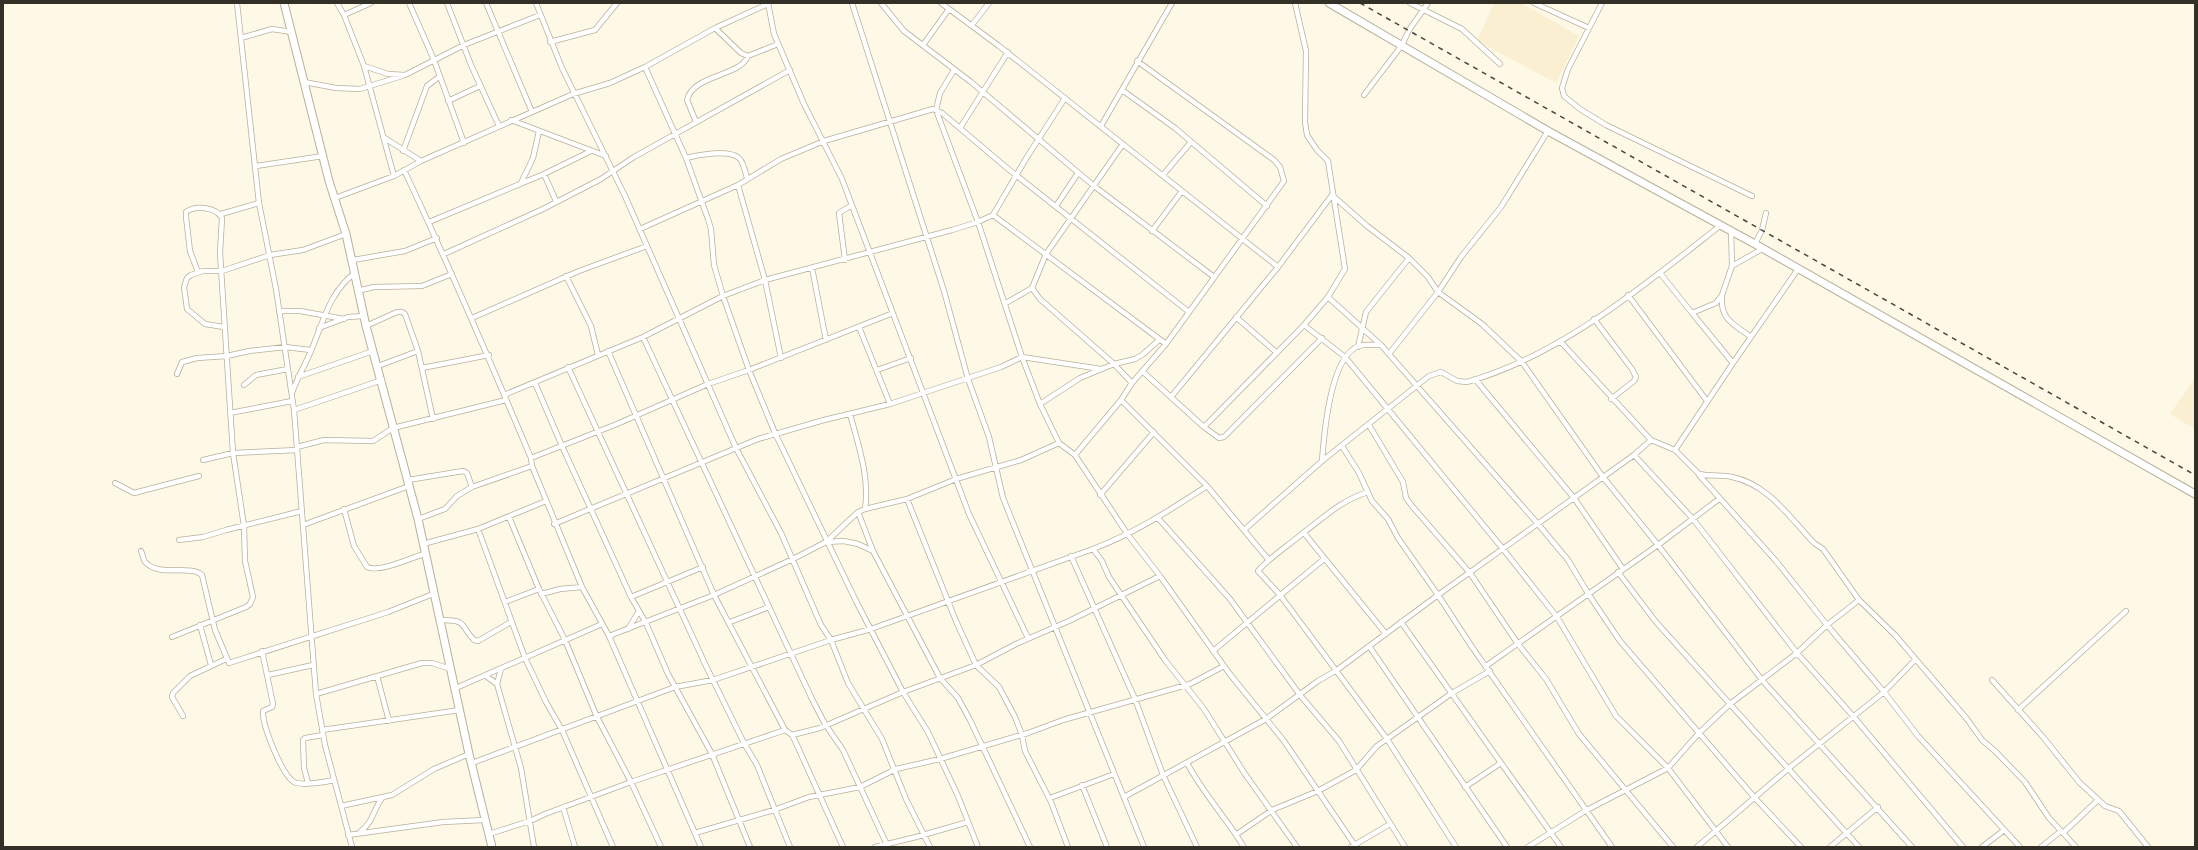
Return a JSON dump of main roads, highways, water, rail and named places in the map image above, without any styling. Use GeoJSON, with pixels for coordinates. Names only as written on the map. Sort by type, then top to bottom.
{"type":"FeatureCollection","features":[{"type":"Feature","properties":{"kind":"railway"},"geometry":{"type":"LineString","coordinates":[[1360,3],[2195,475]]}}]}
